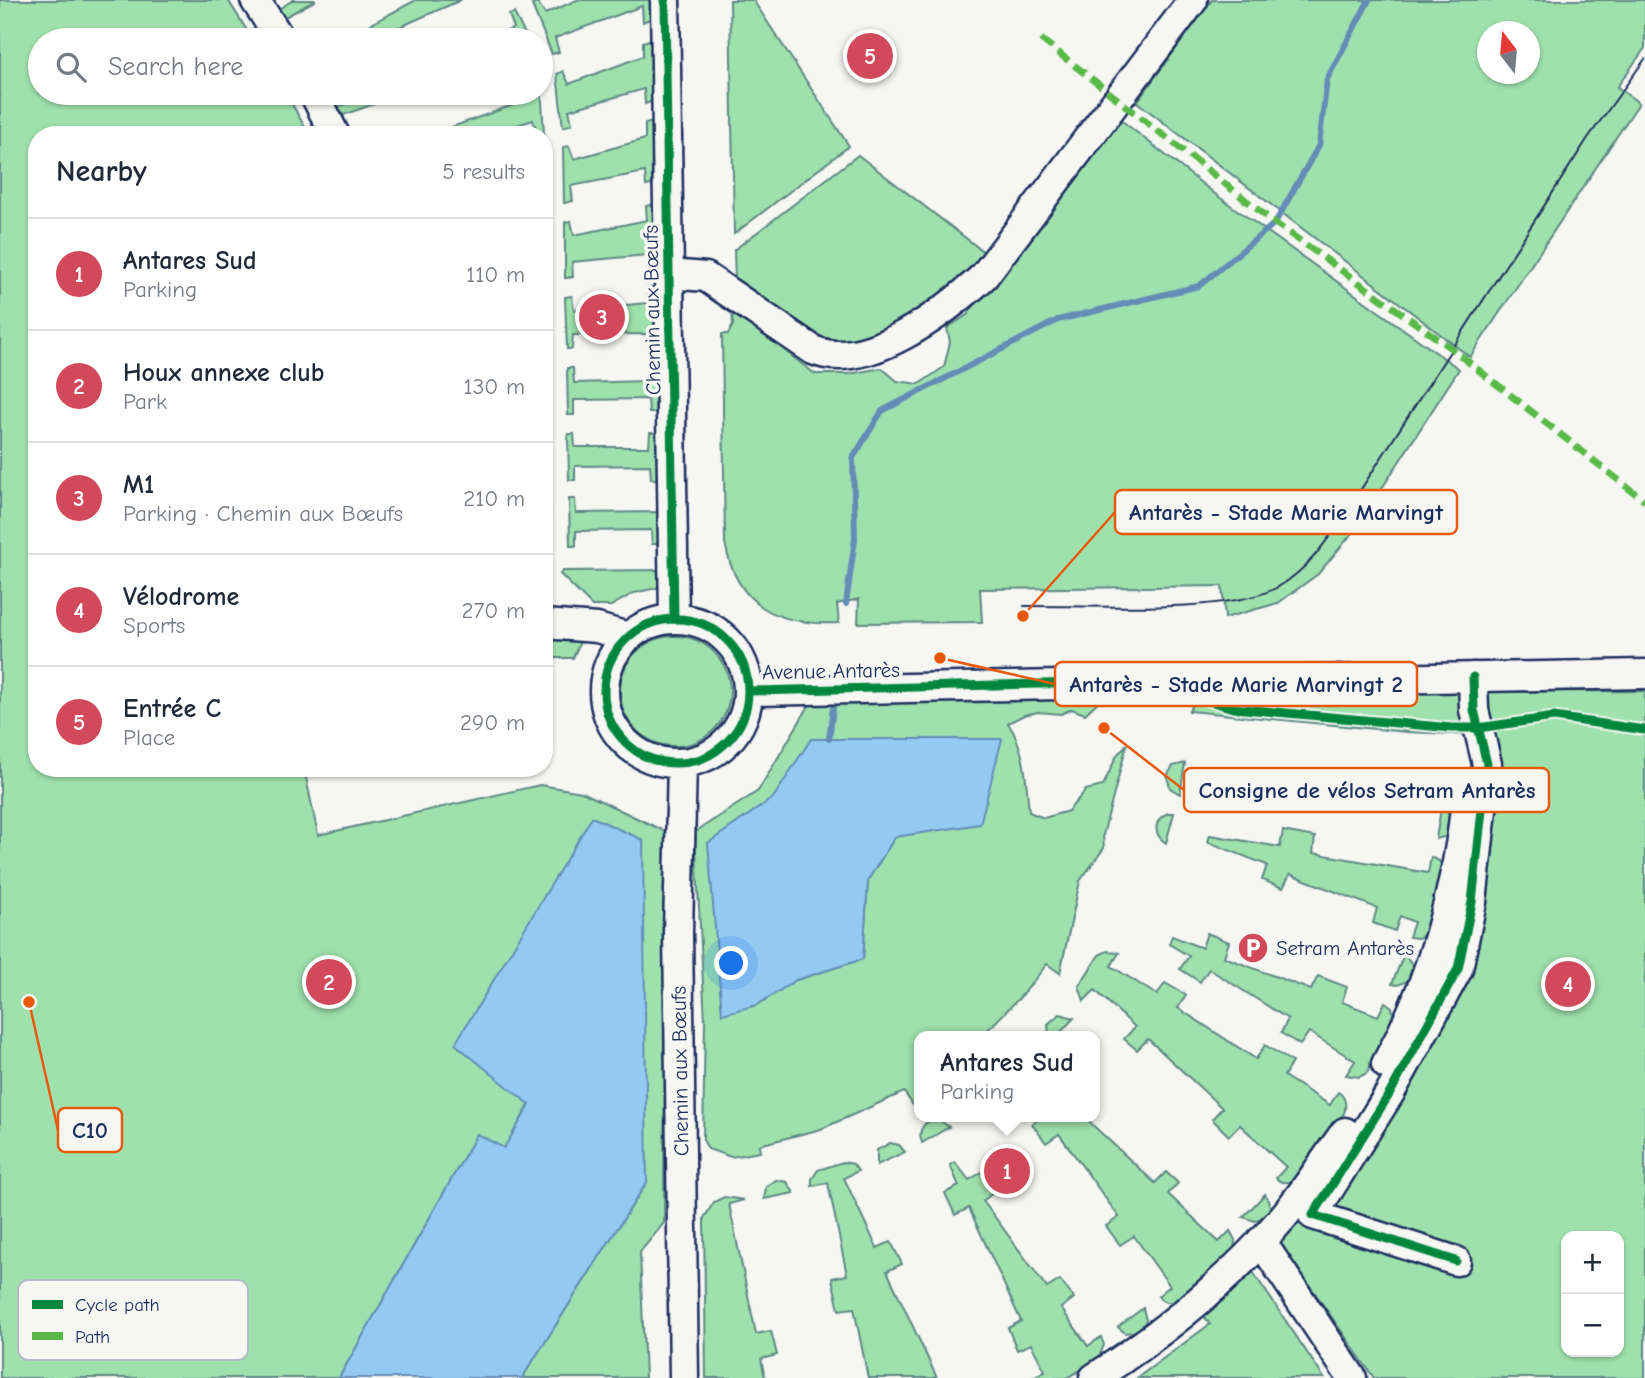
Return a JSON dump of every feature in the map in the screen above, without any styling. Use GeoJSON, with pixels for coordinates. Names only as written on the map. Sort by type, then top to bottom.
{"type":"FeatureCollection","features":[{"type":"Feature","properties":{"kind":"street"},"geometry":{"type":"LineString","coordinates":[[255,0],[273,28]]}},
{"type":"Feature","properties":{"kind":"street","name":"Chemin aux Bœufs"},"geometry":{"type":"LineString","coordinates":[[665,0],[674,618]]}},
{"type":"Feature","properties":{"kind":"street"},"geometry":{"type":"LineString","coordinates":[[669,274],[706,277],[813,351],[827,356],[843,357],[925,324],[956,302],[984,276],[1193,0]]}},
{"type":"Feature","properties":{"kind":"street"},"geometry":{"type":"LineString","coordinates":[[320,105],[330,126]]}},
{"type":"Feature","properties":{"kind":"street"},"geometry":{"type":"LineString","coordinates":[[674,618],[697,621],[718,631],[735,648],[745,668],[749,691],[741,722],[722,748],[703,758],[682,763],[659,761],[638,753],[621,738],[609,719],[604,698],[605,675],[614,654],[628,637],[657,621],[674,618]]}},
{"type":"Feature","properties":{"kind":"street"},"geometry":{"type":"LineString","coordinates":[[553,625],[597,628],[628,637]]}},
{"type":"Feature","properties":{"kind":"street","name":"Avenue Antarès"},"geometry":{"type":"LineString","coordinates":[[749,691],[1645,674]]}},
{"type":"Feature","properties":{"kind":"street"},"geometry":{"type":"LineString","coordinates":[[1456,1261],[1313,1215],[1390,1093],[1458,969],[1476,873],[1487,764],[1474,710],[1473,677]]}},
{"type":"Feature","properties":{"kind":"street","name":"Chemin aux Bœufs"},"geometry":{"type":"LineString","coordinates":[[682,763],[678,932],[684,1378]]}},
{"type":"Feature","properties":{"kind":"street"},"geometry":{"type":"LineString","coordinates":[[1094,1378],[1186,1313],[1261,1241],[1280,1221],[1357,1115],[1389,1058],[1416,998],[1438,936],[1454,877],[1466,801]]}},
{"type":"Feature","properties":{"kind":"street"},"geometry":{"type":"LineString","coordinates":[[1261,1241],[1352,1378]]}},
{"type":"Feature","properties":{"kind":"green space"},"geometry":{"type":"Polygon","coordinates":[[[0,0],[228,0],[246,28],[28,28],[28,105],[293,105],[304,126],[28,126],[28,777],[306,777],[318,835],[540,785],[582,792],[666,832],[664,1223],[640,1252],[645,1378],[522,1378],[647,1182],[530,1104],[504,1149],[477,1134],[339,1378],[0,1378],[0,0]]]}},
{"type":"Feature","properties":{"kind":"green space"},"geometry":{"type":"Polygon","coordinates":[[[266,0],[273,0],[279,9],[293,0],[316,0],[285,17],[291,28],[284,28],[266,0]]]}},
{"type":"Feature","properties":{"kind":"green space"},"geometry":{"type":"Polygon","coordinates":[[[416,0],[461,0],[397,28],[364,28],[416,0]]]}},
{"type":"Feature","properties":{"kind":"green space"},"geometry":{"type":"Polygon","coordinates":[[[577,0],[654,0],[654,17],[643,22],[642,6],[555,38],[559,52],[553,54],[553,28],[541,28],[532,5],[538,3],[545,14],[577,0]]]}},
{"type":"Feature","properties":{"kind":"green space"},"geometry":{"type":"Polygon","coordinates":[[[730,0],[753,0],[849,146],[734,234],[730,0]]]}},
{"type":"Feature","properties":{"kind":"green space"},"geometry":{"type":"Polygon","coordinates":[[[1212,0],[1645,0],[1645,48],[1617,87],[1639,103],[1470,357],[1137,102],[1212,0]]]}},
{"type":"Feature","properties":{"kind":"green space"},"geometry":{"type":"Polygon","coordinates":[[[514,13],[522,28],[514,28],[509,15],[514,13]]]}},
{"type":"Feature","properties":{"kind":"green space"},"geometry":{"type":"Polygon","coordinates":[[[655,38],[656,100],[645,104],[644,89],[569,110],[572,124],[563,127],[557,74],[563,71],[569,84],[643,56],[643,42],[655,38]]]}},
{"type":"Feature","properties":{"kind":"green space"},"geometry":{"type":"Polygon","coordinates":[[[330,105],[371,105],[343,115],[347,126],[339,126],[330,105]]]}},
{"type":"Feature","properties":{"kind":"green space"},"geometry":{"type":"Polygon","coordinates":[[[513,105],[542,105],[544,126],[535,126],[533,120],[513,126],[455,126],[513,105]]]}},
{"type":"Feature","properties":{"kind":"green space"},"geometry":{"type":"Polygon","coordinates":[[[1117,117],[1219,197],[1459,369],[1355,530],[1318,574],[1278,603],[1225,618],[1222,586],[980,589],[982,622],[858,623],[859,599],[837,604],[839,623],[797,621],[764,608],[750,597],[739,582],[725,542],[722,334],[728,334],[733,325],[732,310],[815,374],[848,374],[882,368],[897,381],[919,384],[944,367],[950,342],[947,328],[967,315],[1117,117]]]}},
{"type":"Feature","properties":{"kind":"green space"},"geometry":{"type":"Polygon","coordinates":[[[656,121],[657,184],[646,186],[645,172],[571,186],[573,201],[564,203],[563,147],[569,146],[574,159],[645,139],[645,124],[656,121]]]}},
{"type":"Feature","properties":{"kind":"green space"},"geometry":{"type":"Polygon","coordinates":[[[858,155],[985,253],[952,285],[916,312],[875,332],[831,346],[735,282],[734,250],[858,155]]]}},
{"type":"Feature","properties":{"kind":"green space"},"geometry":{"type":"Polygon","coordinates":[[[658,203],[658,268],[647,269],[647,255],[572,262],[573,277],[565,278],[565,222],[571,221],[574,235],[647,220],[646,206],[658,203]]]}},
{"type":"Feature","properties":{"kind":"green space"},"geometry":{"type":"Polygon","coordinates":[[[647,288],[659,288],[660,347],[648,347],[647,334],[573,335],[572,349],[567,349],[565,297],[572,296],[574,310],[647,303],[647,288]]]}},
{"type":"Feature","properties":{"kind":"green space"},"geometry":{"type":"Polygon","coordinates":[[[648,367],[660,367],[661,413],[649,413],[648,399],[574,400],[574,415],[568,415],[567,368],[573,368],[574,383],[648,381],[648,367]]]}},
{"type":"Feature","properties":{"kind":"green space"},"geometry":{"type":"Polygon","coordinates":[[[650,433],[661,433],[662,479],[651,479],[650,465],[575,466],[575,480],[569,480],[568,434],[574,434],[575,447],[649,447],[650,433]]]}},
{"type":"Feature","properties":{"kind":"green space"},"geometry":{"type":"Polygon","coordinates":[[[569,499],[575,499],[576,513],[662,512],[663,544],[652,544],[651,530],[576,531],[576,546],[570,546],[569,499]]]}},
{"type":"Feature","properties":{"kind":"green space"},"geometry":{"type":"Polygon","coordinates":[[[662,570],[661,587],[634,593],[611,606],[592,606],[560,574],[563,571],[662,570]]]}},
{"type":"Feature","properties":{"kind":"green space"},"geometry":{"type":"Polygon","coordinates":[[[566,634],[580,642],[573,658],[553,658],[553,635],[566,634]]]}},
{"type":"Feature","properties":{"kind":"green space"},"geometry":{"type":"Polygon","coordinates":[[[675,636],[696,640],[714,652],[726,670],[730,691],[726,712],[714,730],[696,742],[675,746],[654,742],[636,730],[624,712],[620,691],[624,670],[636,652],[654,640],[675,636]]]}},
{"type":"Feature","properties":{"kind":"green space"},"geometry":{"type":"Polygon","coordinates":[[[1645,691],[1645,1378],[1374,1378],[1276,1237],[1293,1219],[1328,1235],[1339,1214],[1309,1199],[1428,996],[1471,867],[1474,735],[1407,732],[1189,711],[1199,695],[1645,691]]]}},
{"type":"Feature","properties":{"kind":"green space"},"geometry":{"type":"Polygon","coordinates":[[[1102,698],[1085,714],[1072,709],[1061,714],[1038,712],[1008,723],[1022,755],[1029,812],[1044,818],[1068,811],[1086,790],[1103,786],[1117,755],[1127,744],[1103,835],[1104,848],[1080,881],[1060,973],[1047,964],[1024,993],[987,1031],[914,1031],[913,1105],[904,1092],[821,1129],[759,1145],[760,1152],[731,1157],[708,1149],[703,1140],[705,1021],[695,832],[758,791],[810,704],[1102,698]],[[773,798],[708,844],[757,1005],[796,980],[863,959],[868,880],[895,837],[773,798]]]}},
{"type":"Feature","properties":{"kind":"green space"},"geometry":{"type":"Polygon","coordinates":[[[1185,763],[1180,794],[1170,788],[1167,776],[1173,766],[1185,763]]]}},
{"type":"Feature","properties":{"kind":"green space"},"geometry":{"type":"Polygon","coordinates":[[[1441,808],[1451,814],[1448,836],[1436,839],[1441,808]]]}},
{"type":"Feature","properties":{"kind":"green space"},"geometry":{"type":"Polygon","coordinates":[[[1168,813],[1174,813],[1166,843],[1158,835],[1156,827],[1160,819],[1168,813]]]}},
{"type":"Feature","properties":{"kind":"green space"},"geometry":{"type":"Polygon","coordinates":[[[1283,831],[1315,837],[1313,853],[1428,873],[1431,857],[1439,861],[1444,869],[1426,934],[1418,938],[1409,937],[1414,922],[1400,916],[1395,931],[1373,923],[1377,908],[1290,874],[1283,888],[1262,880],[1267,865],[1208,842],[1210,835],[1280,847],[1283,831]]]}},
{"type":"Feature","properties":{"kind":"green space"},"geometry":{"type":"Polygon","coordinates":[[[1207,933],[1229,942],[1224,957],[1311,990],[1318,976],[1347,987],[1342,1002],[1378,1016],[1385,1002],[1392,1007],[1394,1021],[1367,1073],[1359,1077],[1346,1075],[1355,1061],[1309,1032],[1300,1045],[1281,1033],[1288,1019],[1209,969],[1200,982],[1180,969],[1189,956],[1169,944],[1172,936],[1202,948],[1207,933]]]}},
{"type":"Feature","properties":{"kind":"green space"},"geometry":{"type":"Polygon","coordinates":[[[1107,951],[1119,953],[1111,966],[1157,995],[1165,983],[1186,995],[1178,1008],[1256,1059],[1265,1045],[1292,1062],[1284,1076],[1330,1105],[1338,1092],[1342,1096],[1344,1113],[1295,1180],[1285,1182],[1276,1178],[1286,1167],[1240,1125],[1229,1136],[1212,1119],[1222,1108],[1148,1039],[1137,1050],[1124,1039],[1135,1027],[1095,990],[1084,1001],[1079,986],[1099,955],[1107,951]]]}},
{"type":"Feature","properties":{"kind":"green space"},"geometry":{"type":"Polygon","coordinates":[[[1404,954],[1413,965],[1410,980],[1398,985],[1392,984],[1404,954]]]}},
{"type":"Feature","properties":{"kind":"green space"},"geometry":{"type":"Polygon","coordinates":[[[1060,1014],[1074,1018],[1062,1031],[1049,1031],[1048,1024],[1060,1014]]]}},
{"type":"Feature","properties":{"kind":"green space"},"geometry":{"type":"Polygon","coordinates":[[[942,1122],[949,1127],[922,1143],[920,1134],[926,1123],[942,1122]]]}},
{"type":"Feature","properties":{"kind":"green space"},"geometry":{"type":"Polygon","coordinates":[[[1089,1122],[1155,1183],[1166,1172],[1178,1183],[1168,1194],[1219,1242],[1230,1231],[1235,1240],[1234,1250],[1176,1301],[1162,1300],[1158,1296],[1170,1286],[1134,1236],[1120,1245],[1106,1226],[1119,1217],[1059,1134],[1046,1143],[1032,1124],[1089,1122]]]}},
{"type":"Feature","properties":{"kind":"green space"},"geometry":{"type":"Polygon","coordinates":[[[890,1143],[899,1145],[905,1152],[877,1165],[877,1150],[890,1143]]]}},
{"type":"Feature","properties":{"kind":"green space"},"geometry":{"type":"Polygon","coordinates":[[[843,1162],[853,1164],[858,1171],[844,1178],[877,1248],[891,1242],[902,1264],[887,1271],[937,1378],[868,1378],[854,1308],[839,1310],[832,1278],[847,1275],[828,1183],[812,1186],[812,1179],[818,1170],[843,1162]]]}},
{"type":"Feature","properties":{"kind":"green space"},"geometry":{"type":"Polygon","coordinates":[[[955,1162],[969,1180],[982,1172],[995,1191],[983,1201],[1047,1288],[1060,1280],[1074,1298],[1061,1308],[1088,1346],[1101,1337],[1104,1345],[1098,1359],[1067,1378],[1031,1378],[1045,1371],[1031,1344],[1017,1350],[1008,1328],[1021,1321],[969,1208],[955,1215],[945,1193],[959,1186],[950,1165],[955,1162]]]}},
{"type":"Feature","properties":{"kind":"green space"},"geometry":{"type":"Polygon","coordinates":[[[776,1180],[787,1182],[794,1193],[764,1199],[766,1187],[776,1180]]]}},
{"type":"Feature","properties":{"kind":"green space"},"geometry":{"type":"Polygon","coordinates":[[[1265,1194],[1270,1205],[1268,1214],[1255,1221],[1243,1217],[1265,1194]]]}},
{"type":"Feature","properties":{"kind":"green space"},"geometry":{"type":"Polygon","coordinates":[[[724,1197],[744,1200],[729,1204],[756,1334],[771,1331],[777,1355],[761,1359],[765,1378],[706,1378],[704,1218],[714,1202],[724,1197]]]}},
{"type":"Feature","properties":{"kind":"green space"},"geometry":{"type":"Polygon","coordinates":[[[1249,1266],[1324,1378],[1137,1378],[1210,1324],[1200,1311],[1249,1266]]]}},
{"type":"Feature","properties":{"kind":"green space"},"geometry":{"type":"Polygon","coordinates":[[[1143,1308],[1146,1320],[1140,1331],[1125,1333],[1118,1327],[1143,1308]]]}},
{"type":"Feature","properties":{"kind":"water"},"geometry":{"type":"Polygon","coordinates":[[[811,739],[1002,739],[980,824],[895,837],[868,880],[863,959],[796,980],[757,1005],[722,1014],[708,843],[773,798],[811,739]]]}},
{"type":"Feature","properties":{"kind":"water"},"geometry":{"type":"Polygon","coordinates":[[[592,817],[643,840],[647,1182],[522,1378],[339,1378],[477,1134],[504,1148],[530,1105],[455,1044],[592,817]]]}},
{"type":"Feature","properties":{"kind":"waterway"},"geometry":{"type":"LineString","coordinates":[[846,604],[855,539],[853,458],[882,411],[1058,320],[1199,286],[1275,223],[1319,145],[1327,79],[1369,0]]}},
{"type":"Feature","properties":{"kind":"waterway"},"geometry":{"type":"LineString","coordinates":[[829,739],[834,700]]}},
{"type":"Feature","properties":{"kind":"tram line"},"geometry":{"type":"LineString","coordinates":[[1024,606],[1155,607],[1226,602],[1255,596],[1278,587],[1298,573],[1322,547],[1343,517],[1588,138],[1645,59]]}},
{"type":"Feature","properties":{"kind":"marked path"},"geometry":{"type":"LineString","coordinates":[[1041,39],[1275,223],[1452,349],[1645,501]]}},
{"type":"Feature","properties":{"kind":"cycle path"},"geometry":{"type":"LineString","coordinates":[[665,0],[674,619]]}},
{"type":"Feature","properties":{"kind":"cycle path"},"geometry":{"type":"LineString","coordinates":[[676,619],[704,624],[727,640],[743,663],[748,691],[743,719],[727,742],[704,758],[676,763],[648,758],[625,742],[609,719],[604,691],[609,663],[625,640],[648,624],[676,619]]}},
{"type":"Feature","properties":{"kind":"cycle path"},"geometry":{"type":"LineString","coordinates":[[1456,1261],[1313,1215],[1390,1093],[1458,969],[1472,902],[1487,764],[1474,710],[1473,677]]}},
{"type":"Feature","properties":{"kind":"cycle path"},"geometry":{"type":"LineString","coordinates":[[749,691],[1166,681]]}},
{"type":"Feature","properties":{"kind":"cycle path"},"geometry":{"type":"LineString","coordinates":[[1165,688],[1233,708],[1452,728],[1478,728],[1554,717],[1645,730]]}},
{"type":"Feature","properties":{"kind":"place","name":"Entrée C"},"geometry":{"type":"Point","coordinates":[870,56]}},
{"type":"Feature","properties":{"kind":"place","name":"M1"},"geometry":{"type":"Point","coordinates":[602,317]}},
{"type":"Feature","properties":{"kind":"place","name":"Antarès - Stade Marie Marvingt"},"geometry":{"type":"Point","coordinates":[1023,616]}},
{"type":"Feature","properties":{"kind":"place","name":"Antarès - Stade Marie Marvingt 2"},"geometry":{"type":"Point","coordinates":[940,658]}},
{"type":"Feature","properties":{"kind":"place","name":"Consigne de vélos Setram Antarès"},"geometry":{"type":"Point","coordinates":[1104,728]}},
{"type":"Feature","properties":{"kind":"place","name":"Setram Antarès"},"geometry":{"type":"Point","coordinates":[1253,948]}},
{"type":"Feature","properties":{"kind":"place","name":"Houx annexe club"},"geometry":{"type":"Point","coordinates":[329,982]}},
{"type":"Feature","properties":{"kind":"place","name":"Vélodrome"},"geometry":{"type":"Point","coordinates":[1568,984]}},
{"type":"Feature","properties":{"kind":"place","name":"C10"},"geometry":{"type":"Point","coordinates":[29,1002]}},
{"type":"Feature","properties":{"kind":"place","name":"Antares Sud"},"geometry":{"type":"Point","coordinates":[1007,1171]}}]}
